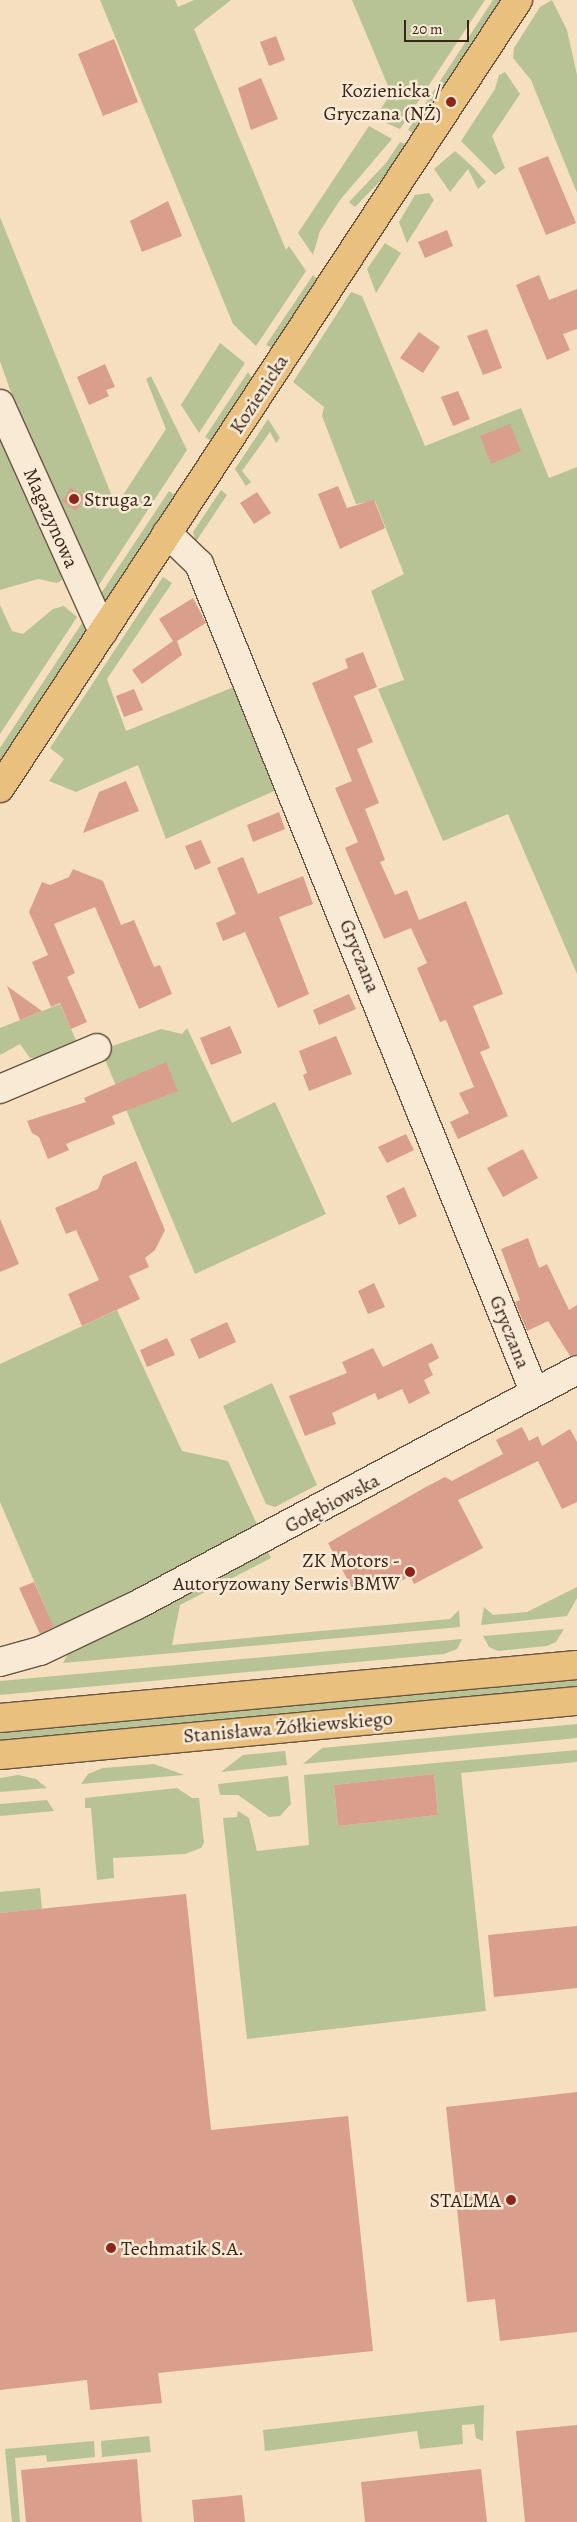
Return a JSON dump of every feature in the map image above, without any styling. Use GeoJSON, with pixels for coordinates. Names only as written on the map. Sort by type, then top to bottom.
{"type":"FeatureCollection","features":[{"type":"Feature","properties":{"kind":"main road","name":"Kozienicka"},"geometry":{"type":"LineString","coordinates":[[0,788],[518,0]]}},
{"type":"Feature","properties":{"kind":"main road","name":"Stanisława Żółkiewskiego"},"geometry":{"type":"LineString","coordinates":[[0,1718],[577,1665]]}},
{"type":"Feature","properties":{"kind":"main road","name":"Stanisława Żółkiewskiego"},"geometry":{"type":"LineString","coordinates":[[0,1754],[577,1701]]}},
{"type":"Feature","properties":{"kind":"street","name":"Magazynowa"},"geometry":{"type":"LineString","coordinates":[[0,404],[103,632]]}},
{"type":"Feature","properties":{"kind":"street","name":"Gryczana"},"geometry":{"type":"LineString","coordinates":[[167,533],[200,564],[534,1391]]}},
{"type":"Feature","properties":{"kind":"street"},"geometry":{"type":"LineString","coordinates":[[0,1089],[96,1048]]}},
{"type":"Feature","properties":{"kind":"street","name":"Gołębiowska"},"geometry":{"type":"LineString","coordinates":[[0,1662],[40,1651],[137,1605],[534,1391],[577,1370]]}},
{"type":"Feature","properties":{"kind":"green space"},"geometry":{"type":"Polygon","coordinates":[[[100,0],[175,0],[178,7],[194,0],[231,0],[194,29],[286,250],[289,246],[306,271],[256,346],[233,324],[100,0]]]}},
{"type":"Feature","properties":{"kind":"green space"},"geometry":{"type":"Polygon","coordinates":[[[352,0],[485,0],[400,129],[375,118],[391,93],[352,0]]]}},
{"type":"Feature","properties":{"kind":"green space"},"geometry":{"type":"Polygon","coordinates":[[[493,0],[503,0],[415,134],[408,130],[493,0]]]}},
{"type":"Feature","properties":{"kind":"green space"},"geometry":{"type":"Polygon","coordinates":[[[552,0],[567,30],[577,75],[577,193],[531,80],[513,58],[514,48],[540,7],[552,0]]]}},
{"type":"Feature","properties":{"kind":"green space"},"geometry":{"type":"Polygon","coordinates":[[[505,72],[520,94],[492,136],[505,168],[495,175],[461,141],[495,89],[499,75],[505,72]]]}},
{"type":"Feature","properties":{"kind":"green space"},"geometry":{"type":"Polygon","coordinates":[[[369,126],[392,139],[340,200],[320,231],[313,255],[298,233],[369,126]]]}},
{"type":"Feature","properties":{"kind":"green space"},"geometry":{"type":"Polygon","coordinates":[[[400,142],[408,145],[390,171],[355,207],[349,202],[386,163],[400,142]]]}},
{"type":"Feature","properties":{"kind":"green space"},"geometry":{"type":"Polygon","coordinates":[[[455,151],[486,182],[478,189],[468,169],[450,192],[434,169],[455,151]]]}},
{"type":"Feature","properties":{"kind":"green space"},"geometry":{"type":"Polygon","coordinates":[[[429,193],[434,200],[407,243],[399,222],[415,195],[429,193]]]}},
{"type":"Feature","properties":{"kind":"green space"},"geometry":{"type":"Polygon","coordinates":[[[0,217],[116,506],[166,429],[146,379],[151,376],[187,450],[91,597],[43,484],[0,361],[0,217]]]}},
{"type":"Feature","properties":{"kind":"green space"},"geometry":{"type":"Polygon","coordinates":[[[385,243],[401,253],[376,293],[367,269],[385,243]]]}},
{"type":"Feature","properties":{"kind":"green space"},"geometry":{"type":"Polygon","coordinates":[[[313,275],[317,279],[314,286],[272,348],[266,345],[313,275]]]}},
{"type":"Feature","properties":{"kind":"green space"},"geometry":{"type":"Polygon","coordinates":[[[351,292],[362,296],[425,446],[521,408],[549,478],[577,467],[577,974],[508,814],[443,841],[378,689],[404,680],[371,591],[404,574],[375,501],[356,504],[322,416],[324,407],[293,382],[351,292]]]}},
{"type":"Feature","properties":{"kind":"green space"},"geometry":{"type":"Polygon","coordinates":[[[220,343],[245,363],[199,433],[181,405],[220,343]]]}},
{"type":"Feature","properties":{"kind":"green space"},"geometry":{"type":"Polygon","coordinates":[[[248,372],[252,378],[211,441],[205,437],[248,372]]]}},
{"type":"Feature","properties":{"kind":"green space"},"geometry":{"type":"Polygon","coordinates":[[[268,419],[280,438],[276,443],[270,432],[242,471],[251,482],[246,486],[235,469],[268,419]]]}},
{"type":"Feature","properties":{"kind":"green space"},"geometry":{"type":"Polygon","coordinates":[[[7,439],[60,571],[62,580],[57,583],[38,579],[0,590],[0,442],[7,439]]]}},
{"type":"Feature","properties":{"kind":"green space"},"geometry":{"type":"Polygon","coordinates":[[[221,490],[227,495],[197,540],[198,555],[193,532],[221,490]]]}},
{"type":"Feature","properties":{"kind":"green space"},"geometry":{"type":"Polygon","coordinates":[[[169,491],[176,496],[100,609],[96,601],[169,491]]]}},
{"type":"Feature","properties":{"kind":"green space"},"geometry":{"type":"Polygon","coordinates":[[[163,577],[172,583],[107,679],[126,731],[241,684],[281,788],[166,839],[138,765],[76,792],[49,781],[64,759],[50,748],[163,577]]]}},
{"type":"Feature","properties":{"kind":"green space"},"geometry":{"type":"Polygon","coordinates":[[[0,605],[12,631],[23,634],[53,609],[64,606],[77,617],[0,734],[0,605]]]}},
{"type":"Feature","properties":{"kind":"green space"},"geometry":{"type":"Polygon","coordinates":[[[82,623],[87,631],[0,762],[0,748],[82,623]]]}},
{"type":"Feature","properties":{"kind":"green space"},"geometry":{"type":"Polygon","coordinates":[[[60,1004],[79,1047],[51,1058],[30,1058],[20,1044],[0,1055],[0,1028],[60,1004]]]}},
{"type":"Feature","properties":{"kind":"green space"},"geometry":{"type":"Polygon","coordinates":[[[187,1028],[232,1123],[275,1102],[326,1214],[195,1274],[101,1050],[161,1029],[182,1034],[187,1028]]]}},
{"type":"Feature","properties":{"kind":"green space"},"geometry":{"type":"Polygon","coordinates":[[[117,1310],[182,1451],[228,1461],[260,1531],[55,1630],[0,1502],[0,1364],[117,1310]]]}},
{"type":"Feature","properties":{"kind":"green space"},"geometry":{"type":"Polygon","coordinates":[[[272,1383],[317,1485],[275,1507],[266,1504],[223,1406],[272,1383]]]}},
{"type":"Feature","properties":{"kind":"green space"},"geometry":{"type":"Polygon","coordinates":[[[265,1546],[271,1558],[180,1605],[172,1645],[450,1619],[459,1610],[460,1627],[63,1663],[70,1650],[265,1546]]]}},
{"type":"Feature","properties":{"kind":"green space"},"geometry":{"type":"Polygon","coordinates":[[[577,1587],[577,1598],[567,1616],[481,1625],[484,1607],[493,1615],[527,1612],[577,1587]]]}},
{"type":"Feature","properties":{"kind":"green space"},"geometry":{"type":"Polygon","coordinates":[[[564,1629],[556,1642],[547,1646],[498,1651],[489,1647],[483,1636],[564,1629]]]}},
{"type":"Feature","properties":{"kind":"green space"},"geometry":{"type":"Polygon","coordinates":[[[462,1639],[457,1649],[444,1654],[0,1695],[0,1681],[462,1639]]]}},
{"type":"Feature","properties":{"kind":"green space"},"geometry":{"type":"Polygon","coordinates":[[[577,1678],[577,1687],[0,1741],[0,1732],[577,1678]]]}},
{"type":"Feature","properties":{"kind":"green space"},"geometry":{"type":"Polygon","coordinates":[[[577,1724],[577,1738],[303,1764],[322,1748],[577,1724]]]}},
{"type":"Feature","properties":{"kind":"green space"},"geometry":{"type":"Polygon","coordinates":[[[577,1750],[577,1762],[461,1773],[486,2011],[247,2039],[223,1818],[237,1817],[238,1811],[249,1818],[257,1851],[309,1845],[304,1775],[577,1750]],[[434,1774],[334,1785],[338,1826],[438,1815],[434,1774]]]}},
{"type":"Feature","properties":{"kind":"green space"},"geometry":{"type":"Polygon","coordinates":[[[285,1751],[287,1765],[221,1772],[243,1755],[285,1751]]]}},
{"type":"Feature","properties":{"kind":"green space"},"geometry":{"type":"Polygon","coordinates":[[[154,1764],[184,1775],[81,1784],[88,1774],[103,1768],[154,1764]]]}},
{"type":"Feature","properties":{"kind":"green space"},"geometry":{"type":"Polygon","coordinates":[[[18,1775],[36,1779],[47,1788],[0,1792],[0,1778],[18,1775]]]}},
{"type":"Feature","properties":{"kind":"green space"},"geometry":{"type":"Polygon","coordinates":[[[288,1776],[291,1804],[280,1816],[269,1817],[238,1795],[220,1795],[218,1784],[288,1776]]]}},
{"type":"Feature","properties":{"kind":"green space"},"geometry":{"type":"Polygon","coordinates":[[[177,1788],[192,1798],[199,1798],[204,1843],[201,1848],[185,1854],[113,1858],[114,1878],[97,1880],[91,1808],[85,1808],[85,1798],[177,1788]]]}},
{"type":"Feature","properties":{"kind":"green space"},"geometry":{"type":"Polygon","coordinates":[[[47,1800],[54,1811],[0,1816],[0,1804],[47,1800]]]}},
{"type":"Feature","properties":{"kind":"green space"},"geometry":{"type":"Polygon","coordinates":[[[40,1888],[42,1909],[0,1913],[0,1892],[40,1888]]]}},
{"type":"Feature","properties":{"kind":"green space"},"geometry":{"type":"Polygon","coordinates":[[[484,2405],[483,2441],[476,2438],[474,2424],[462,2425],[463,2444],[420,2449],[417,2431],[265,2451],[263,2430],[484,2405]]]}},
{"type":"Feature","properties":{"kind":"green space"},"geometry":{"type":"Polygon","coordinates":[[[149,2436],[151,2452],[102,2457],[101,2441],[149,2436]]]}},
{"type":"Feature","properties":{"kind":"green space"},"geometry":{"type":"Polygon","coordinates":[[[94,2441],[95,2457],[47,2462],[46,2455],[15,2458],[20,2522],[12,2522],[5,2449],[94,2441]]]}},
{"type":"Feature","properties":{"kind":"building"},"geometry":{"type":"Polygon","coordinates":[[[276,36],[285,60],[269,66],[260,42],[276,36]]]}},
{"type":"Feature","properties":{"kind":"building"},"geometry":{"type":"Polygon","coordinates":[[[114,39],[138,102],[103,116],[78,54],[114,39]]]}},
{"type":"Feature","properties":{"kind":"building"},"geometry":{"type":"Polygon","coordinates":[[[261,78],[278,119],[251,130],[238,88],[261,78]]]}},
{"type":"Feature","properties":{"kind":"building"},"geometry":{"type":"Polygon","coordinates":[[[548,156],[576,223],[546,235],[518,168],[548,156]]]}},
{"type":"Feature","properties":{"kind":"building"},"geometry":{"type":"Polygon","coordinates":[[[168,201],[182,236],[142,252],[130,221],[168,201]]]}},
{"type":"Feature","properties":{"kind":"building"},"geometry":{"type":"Polygon","coordinates":[[[447,230],[453,246],[425,258],[418,242],[447,230]]]}},
{"type":"Feature","properties":{"kind":"building"},"geometry":{"type":"Polygon","coordinates":[[[539,275],[549,300],[577,289],[577,329],[563,334],[570,350],[547,360],[516,285],[539,275]]]}},
{"type":"Feature","properties":{"kind":"building"},"geometry":{"type":"Polygon","coordinates":[[[487,329],[502,368],[483,375],[467,336],[487,329]]]}},
{"type":"Feature","properties":{"kind":"building"},"geometry":{"type":"Polygon","coordinates":[[[419,332],[440,347],[423,373],[400,358],[419,332]]]}},
{"type":"Feature","properties":{"kind":"building"},"geometry":{"type":"Polygon","coordinates":[[[105,364],[115,387],[106,390],[109,396],[89,405],[77,377],[105,364]]]}},
{"type":"Feature","properties":{"kind":"building"},"geometry":{"type":"Polygon","coordinates":[[[458,391],[470,419],[453,426],[441,397],[458,391]]]}},
{"type":"Feature","properties":{"kind":"building"},"geometry":{"type":"Polygon","coordinates":[[[510,424],[521,451],[491,464],[480,436],[510,424]]]}},
{"type":"Feature","properties":{"kind":"building"},"geometry":{"type":"Polygon","coordinates":[[[338,486],[347,508],[374,500],[385,528],[340,549],[318,494],[338,486]]]}},
{"type":"Feature","properties":{"kind":"building","name":"Struga 2"},"geometry":{"type":"Polygon","coordinates":[[[71,487],[85,497],[76,511],[62,501],[71,487]]]}},
{"type":"Feature","properties":{"kind":"building"},"geometry":{"type":"Polygon","coordinates":[[[257,492],[271,513],[254,524],[240,503],[257,492]]]}},
{"type":"Feature","properties":{"kind":"building"},"geometry":{"type":"Polygon","coordinates":[[[193,598],[206,623],[177,641],[182,655],[142,684],[132,670],[173,641],[159,619],[193,598]]]}},
{"type":"Feature","properties":{"kind":"building"},"geometry":{"type":"Polygon","coordinates":[[[363,652],[377,687],[354,696],[373,742],[357,749],[379,803],[365,809],[385,860],[380,862],[395,895],[407,890],[419,920],[466,901],[503,994],[473,1006],[490,1048],[480,1052],[508,1116],[458,1139],[450,1122],[469,1113],[459,1093],[474,1087],[446,1020],[440,1022],[417,968],[427,963],[411,928],[384,939],[345,848],[358,842],[335,788],[352,781],[312,683],[348,668],[345,659],[363,652]]]}},
{"type":"Feature","properties":{"kind":"building"},"geometry":{"type":"Polygon","coordinates":[[[134,689],[143,710],[124,717],[116,696],[134,689]]]}},
{"type":"Feature","properties":{"kind":"building"},"geometry":{"type":"Polygon","coordinates":[[[126,781],[139,811],[83,833],[99,792],[126,781]]]}},
{"type":"Feature","properties":{"kind":"building"},"geometry":{"type":"Polygon","coordinates":[[[279,812],[285,829],[253,842],[247,825],[279,812]]]}},
{"type":"Feature","properties":{"kind":"building"},"geometry":{"type":"Polygon","coordinates":[[[201,840],[211,863],[195,870],[185,846],[201,840]]]}},
{"type":"Feature","properties":{"kind":"building"},"geometry":{"type":"Polygon","coordinates":[[[243,857],[258,894],[303,876],[313,904],[279,917],[309,994],[278,1008],[245,932],[223,941],[216,923],[236,914],[217,868],[243,857]]]}},
{"type":"Feature","properties":{"kind":"building"},"geometry":{"type":"Polygon","coordinates":[[[73,869],[103,881],[121,925],[134,920],[154,967],[160,965],[172,994],[139,1009],[95,907],[54,924],[75,973],[67,977],[87,1022],[71,1029],[60,1003],[51,1007],[32,962],[48,955],[29,912],[42,882],[50,885],[69,877],[73,869]]]}},
{"type":"Feature","properties":{"kind":"building"},"geometry":{"type":"Polygon","coordinates":[[[7,986],[42,1011],[20,1020],[7,986]]]}},
{"type":"Feature","properties":{"kind":"building"},"geometry":{"type":"Polygon","coordinates":[[[349,994],[356,1009],[319,1025],[313,1010],[349,994]]]}},
{"type":"Feature","properties":{"kind":"building"},"geometry":{"type":"Polygon","coordinates":[[[230,1026],[242,1053],[211,1065],[200,1038],[230,1026]]]}},
{"type":"Feature","properties":{"kind":"building"},"geometry":{"type":"Polygon","coordinates":[[[336,1036],[352,1074],[309,1091],[303,1075],[307,1073],[299,1051],[336,1036]]]}},
{"type":"Feature","properties":{"kind":"building"},"geometry":{"type":"Polygon","coordinates":[[[166,1062],[178,1091],[112,1116],[115,1124],[66,1144],[69,1150],[48,1159],[39,1137],[32,1133],[27,1121],[86,1102],[84,1098],[166,1062]]]}},
{"type":"Feature","properties":{"kind":"building"},"geometry":{"type":"Polygon","coordinates":[[[406,1134],[414,1150],[387,1163],[378,1147],[406,1134]]]}},
{"type":"Feature","properties":{"kind":"building"},"geometry":{"type":"Polygon","coordinates":[[[523,1149],[538,1178],[503,1197],[487,1168],[523,1149]]]}},
{"type":"Feature","properties":{"kind":"building"},"geometry":{"type":"Polygon","coordinates":[[[136,1161],[165,1230],[155,1250],[145,1258],[149,1267],[129,1276],[140,1299],[82,1326],[68,1294],[99,1280],[76,1230],[66,1234],[55,1208],[98,1189],[103,1176],[136,1161]]]}},
{"type":"Feature","properties":{"kind":"building"},"geometry":{"type":"Polygon","coordinates":[[[404,1187],[417,1216],[399,1225],[386,1196],[404,1187]]]}},
{"type":"Feature","properties":{"kind":"building"},"geometry":{"type":"Polygon","coordinates":[[[0,1219],[19,1264],[0,1272],[0,1219]]]}},
{"type":"Feature","properties":{"kind":"building"},"geometry":{"type":"Polygon","coordinates":[[[528,1238],[539,1268],[547,1264],[569,1310],[577,1305],[577,1354],[570,1356],[548,1321],[527,1331],[515,1302],[520,1300],[501,1249],[528,1238]]]}},
{"type":"Feature","properties":{"kind":"building"},"geometry":{"type":"Polygon","coordinates":[[[374,1283],[385,1307],[368,1314],[358,1291],[374,1283]]]}},
{"type":"Feature","properties":{"kind":"building"},"geometry":{"type":"Polygon","coordinates":[[[227,1322],[236,1342],[199,1359],[190,1339],[227,1322]]]}},
{"type":"Feature","properties":{"kind":"building"},"geometry":{"type":"Polygon","coordinates":[[[167,1338],[175,1355],[147,1367],[140,1350],[167,1338]]]}},
{"type":"Feature","properties":{"kind":"building"},"geometry":{"type":"Polygon","coordinates":[[[432,1343],[439,1358],[428,1364],[433,1375],[424,1380],[430,1393],[409,1404],[402,1389],[378,1400],[375,1393],[332,1413],[336,1424],[305,1436],[289,1396],[347,1373],[342,1362],[373,1348],[383,1367],[432,1343]]]}},
{"type":"Feature","properties":{"kind":"building"},"geometry":{"type":"Polygon","coordinates":[[[522,1427],[529,1441],[538,1436],[542,1446],[570,1429],[577,1442],[577,1502],[562,1509],[538,1461],[458,1500],[483,1548],[414,1584],[410,1576],[392,1586],[388,1578],[372,1586],[369,1579],[352,1588],[328,1543],[445,1477],[452,1481],[503,1454],[496,1440],[522,1427]]]}},
{"type":"Feature","properties":{"kind":"building"},"geometry":{"type":"Polygon","coordinates":[[[34,1582],[54,1627],[40,1634],[19,1588],[34,1582]]]}},
{"type":"Feature","properties":{"kind":"building"},"geometry":{"type":"Polygon","coordinates":[[[434,1774],[438,1815],[338,1826],[334,1785],[434,1774]]]}},
{"type":"Feature","properties":{"kind":"building","name":"Techmatik S.A."},"geometry":{"type":"Polygon","coordinates":[[[186,1894],[211,2130],[348,2116],[373,2351],[158,2373],[162,2403],[90,2410],[87,2380],[0,2390],[0,1913],[186,1894]]]}},
{"type":"Feature","properties":{"kind":"building"},"geometry":{"type":"Polygon","coordinates":[[[577,1926],[577,1988],[494,1997],[488,1935],[577,1926]]]}},
{"type":"Feature","properties":{"kind":"building","name":"STALMA"},"geometry":{"type":"Polygon","coordinates":[[[577,2092],[577,2332],[500,2341],[495,2299],[467,2302],[446,2107],[577,2092]]]}},
{"type":"Feature","properties":{"kind":"building"},"geometry":{"type":"Polygon","coordinates":[[[577,2425],[577,2522],[525,2522],[516,2431],[577,2425]]]}},
{"type":"Feature","properties":{"kind":"building"},"geometry":{"type":"Polygon","coordinates":[[[137,2459],[142,2522],[26,2522],[21,2470],[137,2459]]]}},
{"type":"Feature","properties":{"kind":"building"},"geometry":{"type":"Polygon","coordinates":[[[481,2469],[487,2522],[365,2522],[361,2482],[481,2469]]]}},
{"type":"Feature","properties":{"kind":"building"},"geometry":{"type":"Polygon","coordinates":[[[242,2495],[245,2522],[194,2522],[192,2500],[242,2495]]]}},
{"type":"Feature","properties":{"kind":"place","name":"Kozienicka / Gryczana (NŻ)"},"geometry":{"type":"Point","coordinates":[451,102]}},
{"type":"Feature","properties":{"kind":"place","name":"Struga 2"},"geometry":{"type":"Point","coordinates":[74,499]}},
{"type":"Feature","properties":{"kind":"place","name":"ZK Motors - Autoryzowany Serwis BMW"},"geometry":{"type":"Point","coordinates":[410,1572]}},
{"type":"Feature","properties":{"kind":"place","name":"STALMA"},"geometry":{"type":"Point","coordinates":[511,2200]}},
{"type":"Feature","properties":{"kind":"place","name":"Techmatik S.A."},"geometry":{"type":"Point","coordinates":[111,2248]}}]}
